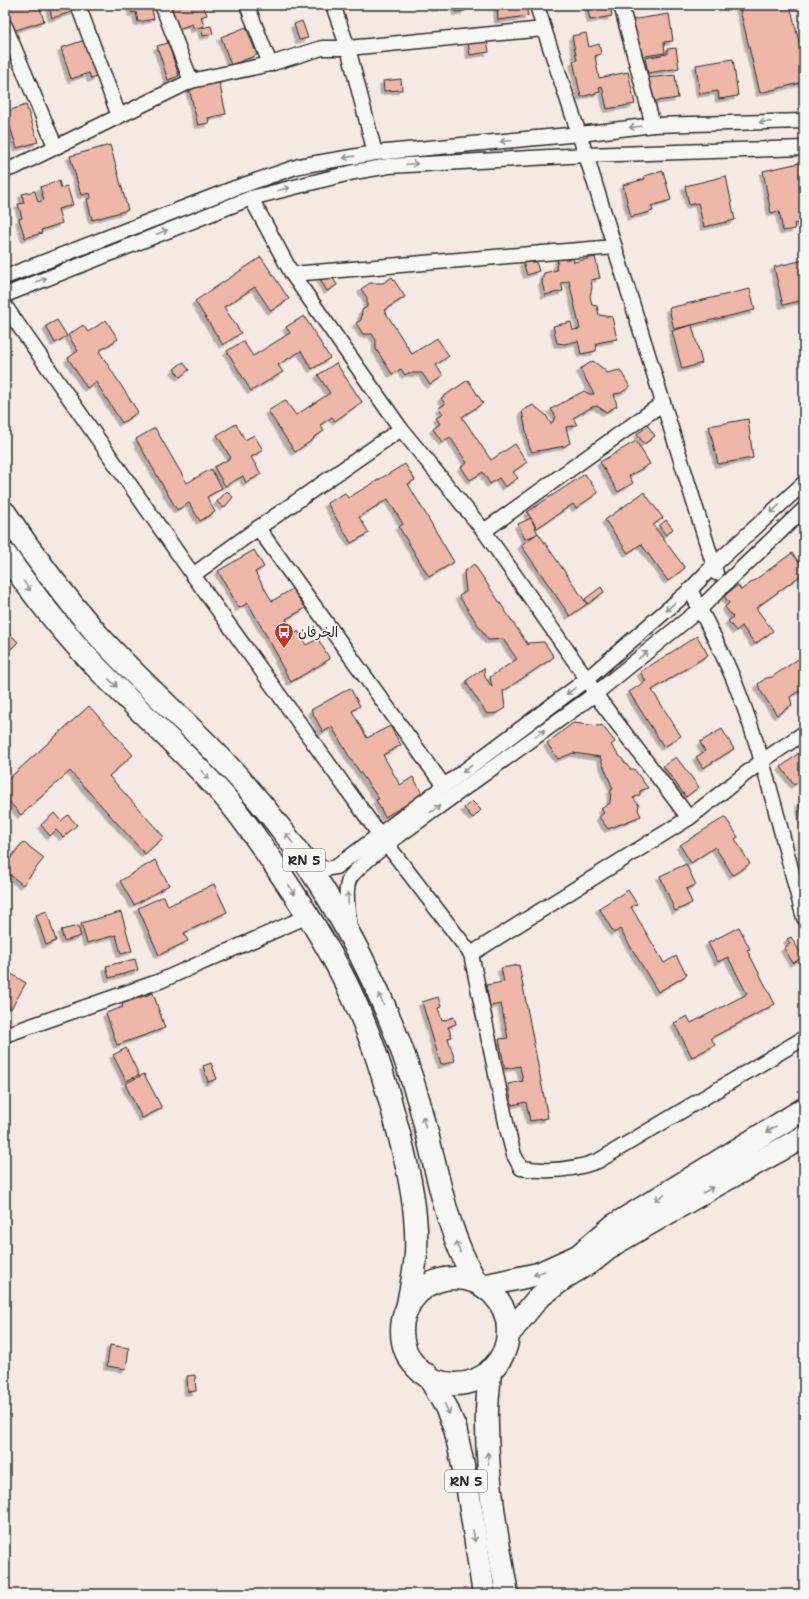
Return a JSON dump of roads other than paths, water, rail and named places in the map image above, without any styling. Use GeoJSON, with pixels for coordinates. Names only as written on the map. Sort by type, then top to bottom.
{"type":"FeatureCollection","features":[{"type":"Feature","properties":{"kind":"highway","name":"RN 5"},"geometry":{"type":"LineString","coordinates":[[5,513],[41,563],[98,634],[236,775],[282,829],[322,888],[351,937],[387,1013],[403,1055],[420,1109],[450,1226],[464,1262],[479,1284]]}},
{"type":"Feature","properties":{"kind":"highway","name":"RN 5"},"geometry":{"type":"LineString","coordinates":[[5,554],[33,594],[59,625],[101,671],[167,735],[226,798],[262,846],[308,916],[347,986],[364,1022],[389,1094],[401,1143],[413,1204],[416,1233],[415,1265],[407,1310]]}},
{"type":"Feature","properties":{"kind":"highway"},"geometry":{"type":"LineString","coordinates":[[479,1284],[538,1274],[578,1256],[613,1226],[804,1109]]}},
{"type":"Feature","properties":{"kind":"highway"},"geometry":{"type":"LineString","coordinates":[[508,1334],[538,1298],[567,1276],[594,1260],[614,1244],[804,1137]]}},
{"type":"Feature","properties":{"kind":"highway"},"geometry":{"type":"LineString","coordinates":[[458,1278],[479,1284],[492,1293],[504,1312],[508,1334],[504,1350],[498,1361],[490,1370],[476,1379],[459,1383],[442,1382],[428,1375],[415,1364],[407,1350],[403,1326],[407,1310],[418,1293],[435,1282],[443,1279],[458,1278]]}},
{"type":"Feature","properties":{"kind":"highway","name":"RN 5"},"geometry":{"type":"LineString","coordinates":[[490,1370],[487,1403],[487,1450],[498,1541],[507,1594]]}},
{"type":"Feature","properties":{"kind":"highway","name":"RN 5"},"geometry":{"type":"LineString","coordinates":[[428,1375],[446,1407],[455,1428],[484,1594]]}},
{"type":"Feature","properties":{"kind":"street"},"geometry":{"type":"LineString","coordinates":[[78,5],[119,116]]}},
{"type":"Feature","properties":{"kind":"street"},"geometry":{"type":"LineString","coordinates":[[162,5],[191,81]]}},
{"type":"Feature","properties":{"kind":"street"},"geometry":{"type":"LineString","coordinates":[[247,5],[270,64]]}},
{"type":"Feature","properties":{"kind":"street"},"geometry":{"type":"LineString","coordinates":[[333,5],[348,48],[375,153]]}},
{"type":"Feature","properties":{"kind":"street"},"geometry":{"type":"LineString","coordinates":[[537,5],[580,134],[713,566],[722,587]]}},
{"type":"Feature","properties":{"kind":"street"},"geometry":{"type":"LineString","coordinates":[[621,5],[653,125]]}},
{"type":"Feature","properties":{"kind":"street"},"geometry":{"type":"LineString","coordinates":[[5,26],[55,146]]}},
{"type":"Feature","properties":{"kind":"street"},"geometry":{"type":"LineString","coordinates":[[5,170],[15,167],[55,146],[191,81],[270,64],[322,48],[348,48],[544,29]]}},
{"type":"Feature","properties":{"kind":"street"},"geometry":{"type":"LineString","coordinates":[[5,277],[235,188],[299,166],[375,153],[580,134],[653,125],[804,121]]}},
{"type":"Feature","properties":{"kind":"street"},"geometry":{"type":"LineString","coordinates":[[5,295],[250,198],[354,172],[389,166],[586,155],[804,148]]}},
{"type":"Feature","properties":{"kind":"street"},"geometry":{"type":"LineString","coordinates":[[250,198],[292,274],[402,429],[484,531],[587,679],[595,694],[689,818]]}},
{"type":"Feature","properties":{"kind":"street"},"geometry":{"type":"LineString","coordinates":[[292,274],[615,247]]}},
{"type":"Feature","properties":{"kind":"street"},"geometry":{"type":"LineString","coordinates":[[5,306],[193,575],[383,839],[471,954],[508,1132],[514,1155],[521,1168],[536,1171],[582,1167],[598,1161],[804,1038]]}},
{"type":"Feature","properties":{"kind":"street"},"geometry":{"type":"LineString","coordinates":[[484,531],[663,403]]}},
{"type":"Feature","properties":{"kind":"street"},"geometry":{"type":"LineString","coordinates":[[193,575],[258,528],[402,429]]}},
{"type":"Feature","properties":{"kind":"street"},"geometry":{"type":"LineString","coordinates":[[351,937],[347,900],[350,878],[383,839],[444,786],[587,679],[690,590],[713,566],[804,483]]}},
{"type":"Feature","properties":{"kind":"street"},"geometry":{"type":"LineString","coordinates":[[303,859],[326,869],[336,867],[383,839],[595,694],[700,609],[804,510]]}},
{"type":"Feature","properties":{"kind":"street"},"geometry":{"type":"LineString","coordinates":[[258,528],[444,786]]}},
{"type":"Feature","properties":{"kind":"street"},"geometry":{"type":"LineString","coordinates":[[690,590],[737,688],[762,761],[804,918]]}},
{"type":"Feature","properties":{"kind":"street"},"geometry":{"type":"LineString","coordinates":[[471,954],[689,818],[762,761],[804,733]]}},
{"type":"Feature","properties":{"kind":"street"},"geometry":{"type":"LineString","coordinates":[[5,1035],[160,981],[308,916]]}},
{"type":"Feature","properties":{"kind":"place","name":"الخرفان"},"geometry":{"type":"Point","coordinates":[284,649]}}]}
